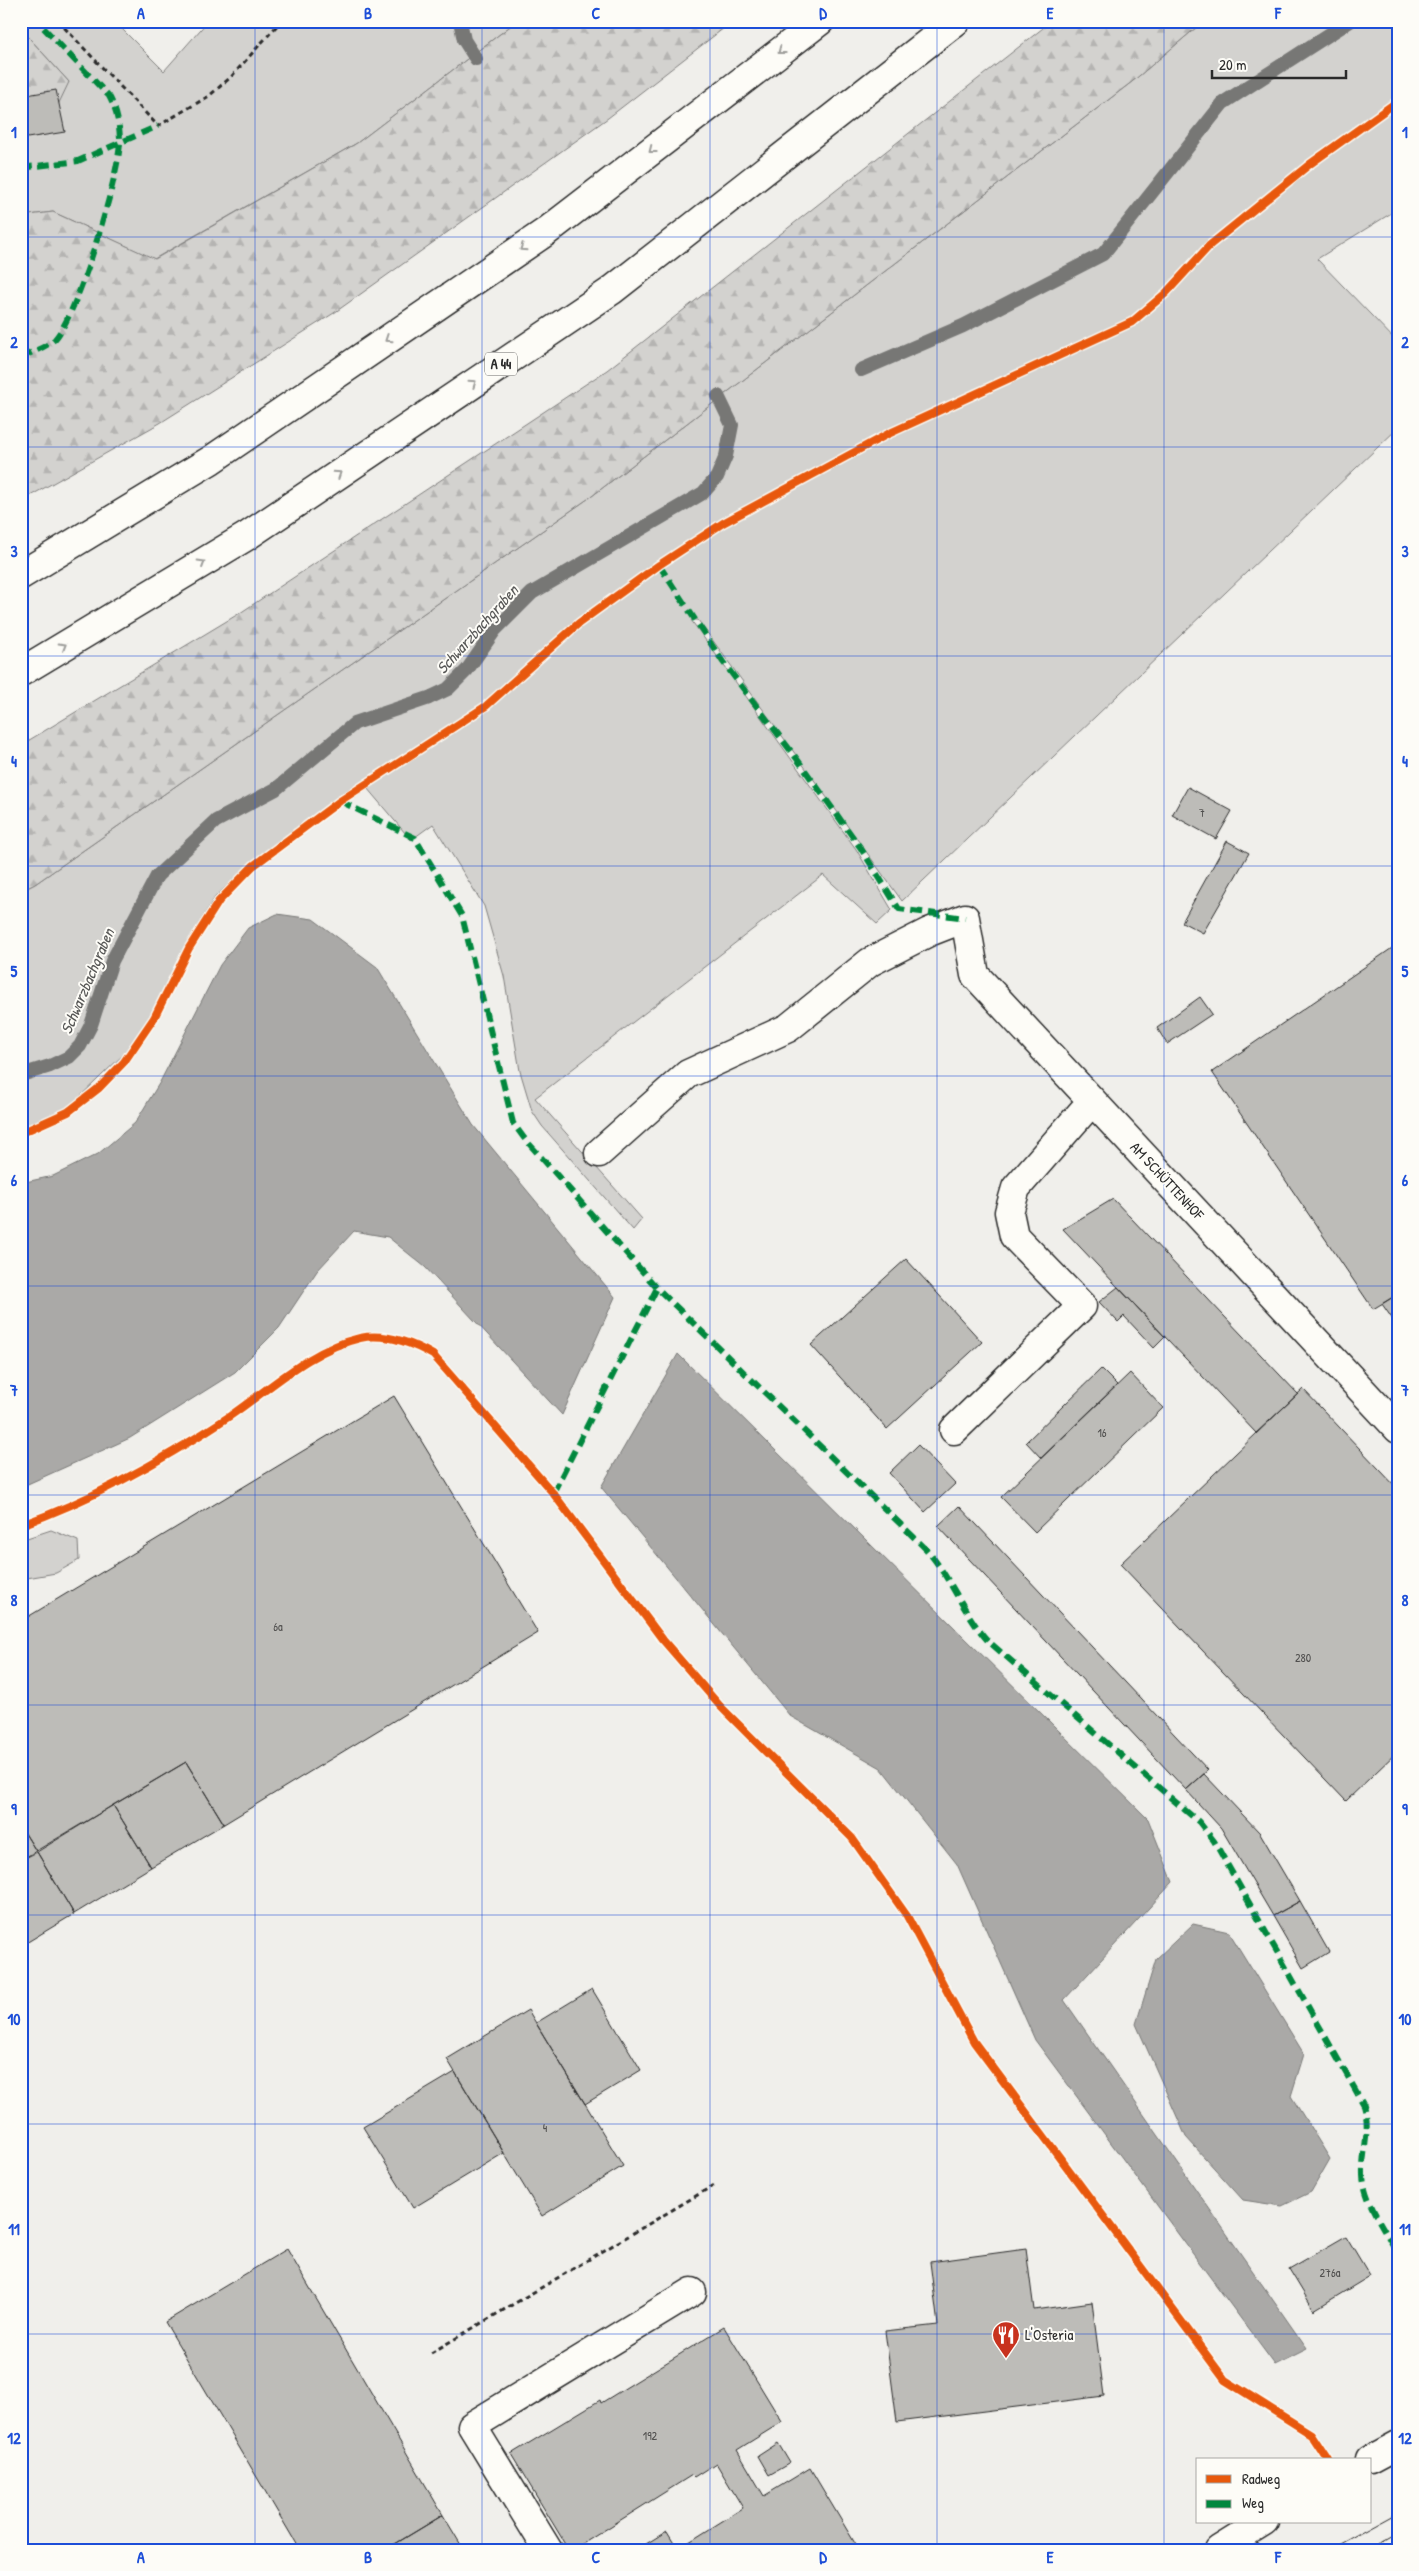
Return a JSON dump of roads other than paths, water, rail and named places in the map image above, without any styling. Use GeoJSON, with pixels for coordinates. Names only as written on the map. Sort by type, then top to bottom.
{"type":"FeatureCollection","features":[{"type":"Feature","properties":{"kind":"main road"},"geometry":{"type":"LineString","coordinates":[[21,575],[211,460],[547,231],[820,21]]}},
{"type":"Feature","properties":{"kind":"main road","name":"A 44"},"geometry":{"type":"LineString","coordinates":[[21,672],[247,536],[611,291],[956,21]]}},
{"type":"Feature","properties":{"kind":"main road","name":"AM SCHÜTTENHOF"},"geometry":{"type":"LineString","coordinates":[[599,1153],[688,1074],[788,1028],[870,962],[928,932],[965,918],[975,975],[1396,1425]]}},
{"type":"Feature","properties":{"kind":"main road"},"geometry":{"type":"LineString","coordinates":[[954,1430],[1082,1306],[1014,1236],[1009,1212],[1016,1188],[1092,1101]]}},
{"type":"Feature","properties":{"kind":"main road"},"geometry":{"type":"LineString","coordinates":[[548,2550],[472,2426],[692,2292]]}},
{"type":"Feature","properties":{"kind":"main road"},"geometry":{"type":"LineString","coordinates":[[1372,2459],[1398,2445]]}},
{"type":"Feature","properties":{"kind":"main road"},"geometry":{"type":"LineString","coordinates":[[1218,2550],[1261,2524]]}},
{"type":"Feature","properties":{"kind":"waterway","name":"Schwarzbachgraben"},"geometry":{"type":"LineString","coordinates":[[460,21],[464,40],[476,59]]}},
{"type":"Feature","properties":{"kind":"waterway"},"geometry":{"type":"LineString","coordinates":[[861,370],[963,326],[1103,254],[1223,103],[1350,21]]}},
{"type":"Feature","properties":{"kind":"waterway","name":"Schwarzbachgraben"},"geometry":{"type":"LineString","coordinates":[[21,1075],[50,1066],[69,1057],[80,1046],[91,1025],[112,961],[157,876],[216,821],[276,789],[355,723],[429,698],[448,689],[467,670],[495,630],[532,593],[703,493],[717,477],[726,456],[732,425],[718,396]]}},
{"type":"Feature","properties":{"kind":"tram line"},"geometry":{"type":"LineString","coordinates":[[1329,2550],[1398,2512]]}},
{"type":"Feature","properties":{"kind":"tram line"},"geometry":{"type":"LineString","coordinates":[[1366,2550],[1398,2532]]}},
{"type":"Feature","properties":{"kind":"place","name":"L'Osteria"},"geometry":{"type":"Point","coordinates":[1006,2359]}}]}
